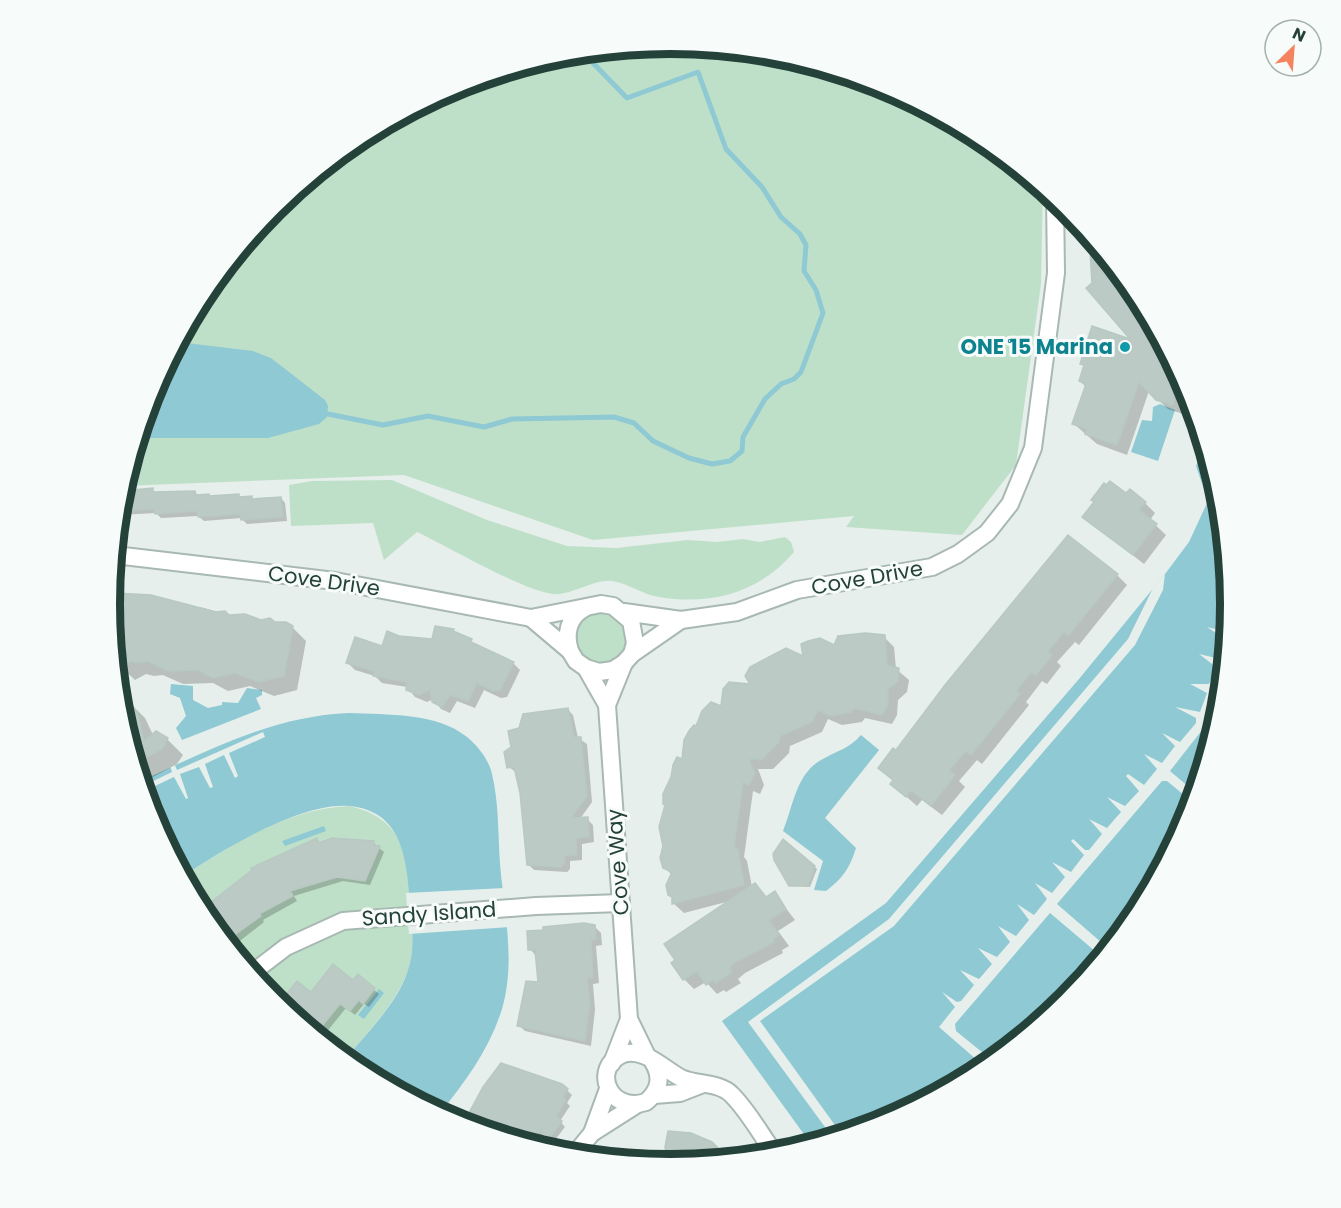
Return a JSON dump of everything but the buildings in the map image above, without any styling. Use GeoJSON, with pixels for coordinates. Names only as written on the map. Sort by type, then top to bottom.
{"type":"FeatureCollection","features":[{"type":"Feature","properties":{"kind":"street","name":"Cove Drive"},"geometry":{"type":"LineString","coordinates":[[123,556],[335,581],[531,618],[601,604],[624,612],[681,620],[737,612],[797,590],[932,567],[958,554],[987,533],[1010,504],[1034,448],[1056,273],[1055,211]]}},
{"type":"Feature","properties":{"kind":"street"},"geometry":{"type":"LineString","coordinates":[[570,651],[567,641],[572,619],[590,606]]}},
{"type":"Feature","properties":{"kind":"street"},"geometry":{"type":"LineString","coordinates":[[624,612],[635,632],[628,659]]}},
{"type":"Feature","properties":{"kind":"street","name":"Cove Drive"},"geometry":{"type":"LineString","coordinates":[[531,618],[570,651],[586,668],[599,672],[613,670],[681,620]]}},
{"type":"Feature","properties":{"kind":"street","name":"Cove Way"},"geometry":{"type":"LineString","coordinates":[[607,705],[628,659]]}},
{"type":"Feature","properties":{"kind":"street","name":"Cove Way"},"geometry":{"type":"LineString","coordinates":[[586,668],[607,705],[629,1019],[660,1079],[654,1095]]}},
{"type":"Feature","properties":{"kind":"street","name":"Sandy Island"},"geometry":{"type":"LineString","coordinates":[[258,968],[286,947],[343,921],[536,906],[621,903]]}},
{"type":"Feature","properties":{"kind":"street","name":"Cove Way"},"geometry":{"type":"LineString","coordinates":[[592,1133],[608,1089],[606,1080],[611,1064],[629,1019]]}},
{"type":"Feature","properties":{"kind":"street"},"geometry":{"type":"LineString","coordinates":[[611,1064],[624,1054],[639,1053],[683,1079],[731,1093],[768,1145]]}},
{"type":"Feature","properties":{"kind":"street","name":"Cove Way"},"geometry":{"type":"LineString","coordinates":[[581,1146],[592,1133],[654,1095],[680,1093],[703,1084]]}},
{"type":"Feature","properties":{"kind":"street"},"geometry":{"type":"LineString","coordinates":[[608,1089],[620,1102],[636,1105]]}},
{"type":"Feature","properties":{"kind":"green space"},"geometry":{"type":"Polygon","coordinates":[[[635,55],[706,55],[778,65],[847,83],[914,111],[976,147],[1043,199],[1041,284],[1016,465],[962,535],[846,527],[854,516],[593,540],[404,475],[134,486],[150,427],[177,361],[213,298],[257,241],[308,190],[365,147],[395,128],[460,96],[528,73],[563,65],[635,55]]]}},
{"type":"Feature","properties":{"kind":"green space"},"geometry":{"type":"Polygon","coordinates":[[[392,480],[487,520],[567,546],[616,548],[688,540],[717,542],[743,539],[760,542],[785,537],[791,542],[794,552],[766,577],[734,593],[716,597],[679,599],[659,597],[612,581],[598,582],[567,593],[554,594],[505,577],[417,532],[384,560],[373,523],[291,526],[289,485],[312,481],[392,480]]]}},
{"type":"Feature","properties":{"kind":"green space"},"geometry":{"type":"Polygon","coordinates":[[[602,611],[612,613],[620,619],[626,627],[628,637],[626,647],[620,655],[612,661],[602,663],[592,661],[584,655],[578,647],[576,637],[578,627],[584,619],[592,613],[602,611]]]}},
{"type":"Feature","properties":{"kind":"green space"},"geometry":{"type":"Polygon","coordinates":[[[349,806],[383,820],[400,843],[407,873],[412,941],[410,965],[402,985],[388,1007],[352,1052],[308,1018],[257,967],[213,910],[190,872],[241,840],[262,830],[305,813],[349,806]]]}},
{"type":"Feature","properties":{"kind":"water"},"geometry":{"type":"Polygon","coordinates":[[[187,343],[253,351],[271,358],[325,400],[328,406],[327,417],[319,424],[268,438],[147,438],[162,394],[187,343]]]}},
{"type":"Feature","properties":{"kind":"water"},"geometry":{"type":"Polygon","coordinates":[[[1160,404],[1175,410],[1158,461],[1131,452],[1142,420],[1152,421],[1153,407],[1160,404]]]}},
{"type":"Feature","properties":{"kind":"water"},"geometry":{"type":"Polygon","coordinates":[[[1200,456],[1216,532],[1220,604],[1216,676],[1202,746],[1191,781],[1179,814],[1147,879],[1128,910],[1084,967],[1033,1018],[1005,1040],[946,1080],[914,1097],[847,1125],[806,1137],[722,1021],[886,903],[1079,679],[1189,542],[1208,501],[1196,466],[1200,456]]]}},
{"type":"Feature","properties":{"kind":"water"},"geometry":{"type":"Polygon","coordinates":[[[171,684],[193,686],[193,700],[208,708],[222,705],[222,702],[238,703],[247,688],[262,690],[262,695],[256,698],[261,709],[182,740],[176,728],[186,716],[180,698],[170,694],[171,684]]]}},
{"type":"Feature","properties":{"kind":"water"},"geometry":{"type":"Polygon","coordinates":[[[349,713],[395,715],[441,723],[467,737],[479,749],[491,769],[497,808],[500,864],[508,936],[506,991],[497,1023],[484,1051],[446,1105],[395,1080],[352,1052],[390,1006],[403,982],[412,955],[404,857],[392,829],[382,818],[368,810],[349,806],[308,812],[240,841],[190,872],[162,814],[150,781],[149,777],[242,736],[321,716],[349,713]]]}},
{"type":"Feature","properties":{"kind":"water"},"geometry":{"type":"Polygon","coordinates":[[[861,735],[879,750],[825,818],[856,848],[845,873],[837,882],[826,891],[814,890],[823,861],[783,831],[796,792],[806,774],[821,760],[847,747],[861,735]]]}},
{"type":"Feature","properties":{"kind":"water"},"geometry":{"type":"Polygon","coordinates":[[[324,826],[326,831],[285,846],[282,841],[324,826]]]}},
{"type":"Feature","properties":{"kind":"water"},"geometry":{"type":"Polygon","coordinates":[[[379,989],[384,993],[364,1019],[358,1015],[379,989]]]}},
{"type":"Feature","properties":{"kind":"pier"},"geometry":{"type":"Polygon","coordinates":[[[1165,574],[1163,590],[1135,645],[894,926],[760,1021],[837,1128],[828,1131],[748,1022],[889,919],[1128,639],[1153,588],[1165,574]]]}},
{"type":"Feature","properties":{"kind":"pier"},"geometry":{"type":"Polygon","coordinates":[[[1207,627],[1219,630],[1219,635],[1207,627]]]}},
{"type":"Feature","properties":{"kind":"pier"},"geometry":{"type":"Polygon","coordinates":[[[1199,654],[1216,658],[1218,654],[1216,676],[1206,725],[1170,771],[1189,787],[1185,796],[1167,781],[1162,781],[1057,904],[1103,944],[1096,952],[1050,913],[955,1024],[956,1031],[985,1054],[977,1060],[939,1027],[955,1007],[942,992],[957,1002],[961,1001],[974,985],[960,970],[979,979],[992,964],[978,948],[997,957],[1010,942],[998,926],[1016,936],[1029,920],[1017,904],[1034,915],[1047,899],[1035,883],[1052,893],[1065,877],[1052,862],[1071,872],[1084,855],[1071,841],[1073,839],[1085,850],[1089,850],[1102,834],[1089,819],[1107,828],[1121,812],[1107,797],[1125,806],[1139,791],[1126,776],[1128,774],[1144,785],[1157,769],[1144,754],[1162,763],[1175,746],[1162,733],[1180,742],[1196,723],[1196,718],[1175,707],[1200,712],[1207,693],[1190,684],[1209,684],[1216,667],[1199,654]]]}},
{"type":"Feature","properties":{"kind":"pier"},"geometry":{"type":"Polygon","coordinates":[[[263,732],[265,737],[229,753],[238,776],[235,778],[224,755],[205,764],[213,787],[210,788],[199,767],[180,774],[188,798],[186,799],[174,777],[155,786],[164,809],[161,810],[151,782],[172,772],[170,766],[174,763],[177,770],[263,732]]]}},
{"type":"Feature","properties":{"kind":"pier"},"geometry":{"type":"Polygon","coordinates":[[[505,888],[510,927],[409,934],[406,893],[505,888]]]}},
{"type":"Feature","properties":{"kind":"waterway"},"geometry":{"type":"LineString","coordinates":[[328,414],[383,425],[428,416],[484,427],[512,419],[614,417],[634,423],[653,441],[689,458],[712,464],[730,461],[742,451],[743,437],[765,399],[781,384],[794,379],[801,372],[823,313],[816,290],[804,271],[806,245],[800,234],[781,217],[762,187],[726,149],[698,72],[627,98],[591,60]]}},
{"type":"Feature","properties":{"kind":"place","name":"ONE ̊15 Marina"},"geometry":{"type":"Point","coordinates":[1125,347]}}]}
